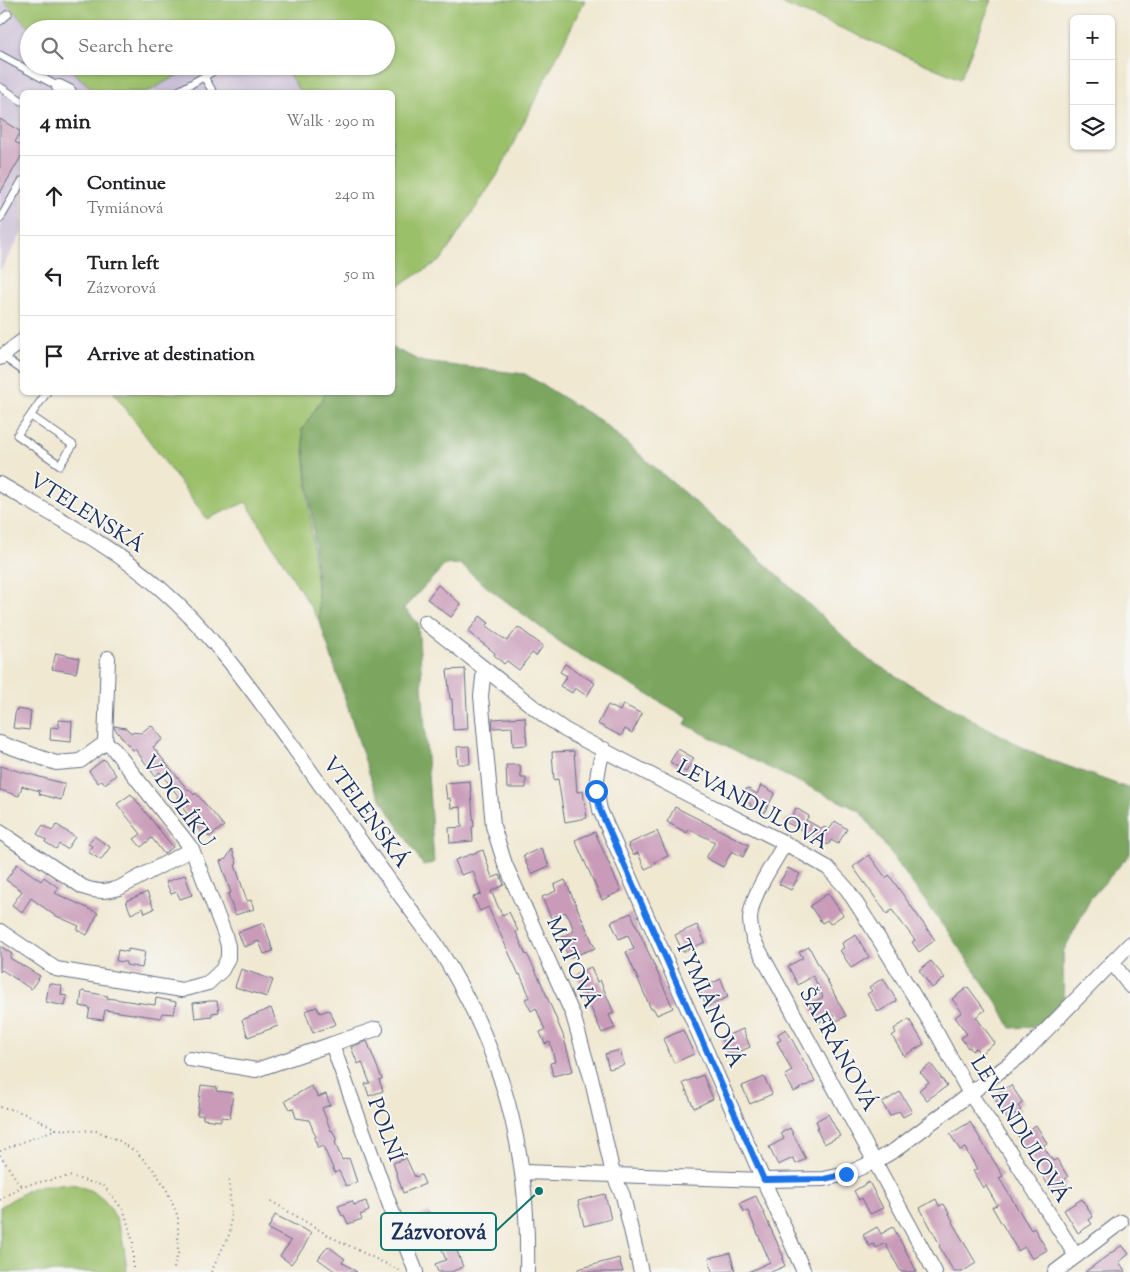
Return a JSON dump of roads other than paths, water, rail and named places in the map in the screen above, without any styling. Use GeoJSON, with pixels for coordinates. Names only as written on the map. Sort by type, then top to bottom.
{"type":"FeatureCollection","features":[{"type":"Feature","properties":{"kind":"street"},"geometry":{"type":"LineString","coordinates":[[1,355],[20,343]]}},
{"type":"Feature","properties":{"kind":"street","name":"VTELENSKÁ"},"geometry":{"type":"LineString","coordinates":[[0,484],[116,554],[160,587],[206,632],[242,678],[436,944],[460,984],[480,1024],[498,1068],[513,1120],[523,1172],[527,1228],[527,1272]]}},
{"type":"Feature","properties":{"kind":"street","name":"LEVANDULOVÁ"},"geometry":{"type":"LineString","coordinates":[[426,622],[484,669],[565,730],[785,843],[828,868],[847,889],[938,1035],[970,1094],[1001,1138],[1076,1256]]}},
{"type":"Feature","properties":{"kind":"street"},"geometry":{"type":"LineString","coordinates":[[0,744],[56,763],[80,762],[105,743],[108,658]]}},
{"type":"Feature","properties":{"kind":"street","name":"MÁTOVÁ"},"geometry":{"type":"LineString","coordinates":[[484,669],[480,696],[493,826],[505,864],[573,1016],[592,1081],[613,1174],[623,1196],[641,1272]]}},
{"type":"Feature","properties":{"kind":"street","name":"V DOLÍKU"},"geometry":{"type":"LineString","coordinates":[[0,932],[56,970],[182,990],[208,983],[225,964],[228,958],[228,946],[192,849],[112,747],[105,743]]}},
{"type":"Feature","properties":{"kind":"street","name":"TYMIÁNOVÁ"},"geometry":{"type":"LineString","coordinates":[[604,749],[597,771],[596,791],[600,810],[804,1272]]}},
{"type":"Feature","properties":{"kind":"street"},"geometry":{"type":"LineString","coordinates":[[0,832],[82,887],[94,891],[106,892],[118,888],[192,849]]}},
{"type":"Feature","properties":{"kind":"street","name":"ŠAFRÁNOVÁ"},"geometry":{"type":"LineString","coordinates":[[785,843],[752,905],[750,920],[753,939],[935,1272]]}},
{"type":"Feature","properties":{"kind":"street"},"geometry":{"type":"LineString","coordinates":[[523,1172],[764,1180],[824,1179],[846,1174],[876,1161],[895,1150],[1024,1054],[1130,944]]}},
{"type":"Feature","properties":{"kind":"street"},"geometry":{"type":"LineString","coordinates":[[1112,962],[1130,986]]}},
{"type":"Feature","properties":{"kind":"street"},"geometry":{"type":"LineString","coordinates":[[190,1060],[256,1070],[376,1029]]}},
{"type":"Feature","properties":{"kind":"street","name":"POLNÍ"},"geometry":{"type":"LineString","coordinates":[[332,1044],[390,1206],[416,1272]]}},
{"type":"Feature","properties":{"kind":"street"},"geometry":{"type":"LineString","coordinates":[[1055,1272],[1121,1222]]}},
{"type":"Feature","properties":{"kind":"lane"},"geometry":{"type":"LineString","coordinates":[[0,22],[8,14]]}},
{"type":"Feature","properties":{"kind":"lane"},"geometry":{"type":"LineString","coordinates":[[0,55],[20,66]]}},
{"type":"Feature","properties":{"kind":"lane"},"geometry":{"type":"LineString","coordinates":[[37,75],[64,90]]}},
{"type":"Feature","properties":{"kind":"lane"},"geometry":{"type":"LineString","coordinates":[[181,90],[207,75]]}},
{"type":"Feature","properties":{"kind":"lane"},"geometry":{"type":"LineString","coordinates":[[204,77],[212,90]]}},
{"type":"Feature","properties":{"kind":"lane"},"geometry":{"type":"LineString","coordinates":[[0,86],[20,99]]}},
{"type":"Feature","properties":{"kind":"lane"},"geometry":{"type":"LineString","coordinates":[[0,219],[20,184]]}},
{"type":"Feature","properties":{"kind":"lane"},"geometry":{"type":"LineString","coordinates":[[1,355],[20,369]]}},
{"type":"Feature","properties":{"kind":"lane"},"geometry":{"type":"LineString","coordinates":[[31,416],[74,444],[60,465],[17,436],[45,395]]}},
{"type":"Feature","properties":{"kind":"place","name":"Zázvorová"},"geometry":{"type":"Point","coordinates":[539,1191]}}]}
